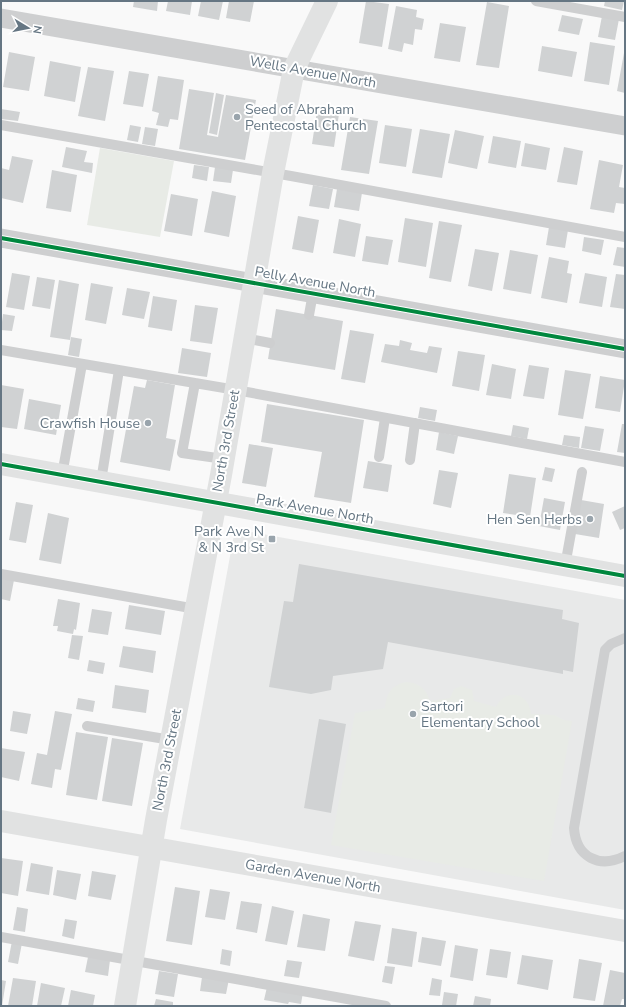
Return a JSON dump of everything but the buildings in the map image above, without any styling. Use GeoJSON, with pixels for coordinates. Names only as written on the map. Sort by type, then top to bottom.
{"type":"FeatureCollection","features":[{"type":"Feature","properties":{"kind":"street","name":"North 3rd Street"},"geometry":{"type":"LineString","coordinates":[[125,1006],[171,740],[224,459],[273,173],[294,69],[327,1]]}},
{"type":"Feature","properties":{"kind":"street","name":"Wells Avenue North"},"geometry":{"type":"LineString","coordinates":[[1,18],[625,126]]}},
{"type":"Feature","properties":{"kind":"street","name":"Pelly Avenue North"},"geometry":{"type":"LineString","coordinates":[[1,238],[625,349]]}},
{"type":"Feature","properties":{"kind":"street","name":"Park Avenue North"},"geometry":{"type":"LineString","coordinates":[[1,464],[625,576]]}},
{"type":"Feature","properties":{"kind":"street","name":"Garden Avenue North"},"geometry":{"type":"LineString","coordinates":[[1,821],[625,931]]}},
{"type":"Feature","properties":{"kind":"lane"},"geometry":{"type":"LineString","coordinates":[[536,1],[625,17]]}},
{"type":"Feature","properties":{"kind":"lane"},"geometry":{"type":"LineString","coordinates":[[1,125],[625,237]]}},
{"type":"Feature","properties":{"kind":"lane"},"geometry":{"type":"LineString","coordinates":[[310,315],[313,293]]}},
{"type":"Feature","properties":{"kind":"lane"},"geometry":{"type":"LineString","coordinates":[[244,338],[270,342]]}},
{"type":"Feature","properties":{"kind":"lane"},"geometry":{"type":"LineString","coordinates":[[1,350],[236,390],[625,462]]}},
{"type":"Feature","properties":{"kind":"lane"},"geometry":{"type":"LineString","coordinates":[[62,475],[82,364]]}},
{"type":"Feature","properties":{"kind":"lane"},"geometry":{"type":"LineString","coordinates":[[101,481],[119,370]]}},
{"type":"Feature","properties":{"kind":"lane"},"geometry":{"type":"LineString","coordinates":[[195,383],[182,453],[224,459]]}},
{"type":"Feature","properties":{"kind":"lane"},"geometry":{"type":"LineString","coordinates":[[379,457],[385,418]]}},
{"type":"Feature","properties":{"kind":"lane"},"geometry":{"type":"LineString","coordinates":[[410,460],[416,423]]}},
{"type":"Feature","properties":{"kind":"lane"},"geometry":{"type":"LineString","coordinates":[[565,566],[582,472]]}},
{"type":"Feature","properties":{"kind":"lane"},"geometry":{"type":"LineString","coordinates":[[1,574],[196,608]]}},
{"type":"Feature","properties":{"kind":"lane"},"geometry":{"type":"LineString","coordinates":[[625,638],[611,644],[605,650],[574,828],[574,840],[582,853],[602,862],[615,861],[625,856]]}},
{"type":"Feature","properties":{"kind":"lane"},"geometry":{"type":"LineString","coordinates":[[87,726],[171,740]]}},
{"type":"Feature","properties":{"kind":"lane"},"geometry":{"type":"LineString","coordinates":[[1,937],[386,1006]]}},
{"type":"Feature","properties":{"kind":"shaded area"},"geometry":{"type":"Polygon","coordinates":[[[100,148],[174,161],[160,237],[87,225],[100,148]]]}},
{"type":"Feature","properties":{"kind":"shaded area","name":"Sartori Elementary School"},"geometry":{"type":"Polygon","coordinates":[[[235,529],[625,600],[625,910],[180,829],[235,529]]]}},
{"type":"Feature","properties":{"kind":"shaded area"},"geometry":{"type":"Polygon","coordinates":[[[406,682],[421,687],[430,701],[450,698],[454,689],[461,686],[472,690],[474,701],[496,707],[505,697],[516,695],[526,701],[531,714],[554,715],[564,720],[572,721],[544,881],[331,845],[355,713],[385,708],[388,694],[391,690],[397,685],[406,682]]]}},
{"type":"Feature","properties":{"kind":"cycle path"},"geometry":{"type":"LineString","coordinates":[[1,238],[625,349]]}},
{"type":"Feature","properties":{"kind":"cycle path"},"geometry":{"type":"LineString","coordinates":[[1,464],[625,576]]}},
{"type":"Feature","properties":{"kind":"place","name":"Seed of Abraham Pentecostal Church"},"geometry":{"type":"Point","coordinates":[237,117]}},
{"type":"Feature","properties":{"kind":"place","name":"Crawfish House"},"geometry":{"type":"Point","coordinates":[148,423]}},
{"type":"Feature","properties":{"kind":"place","name":"Hen Sen Herbs"},"geometry":{"type":"Point","coordinates":[590,519]}},
{"type":"Feature","properties":{"kind":"place","name":"Park Ave N & N 3rd St"},"geometry":{"type":"Point","coordinates":[272,539]}},
{"type":"Feature","properties":{"kind":"place","name":"Sartori Elementary School"},"geometry":{"type":"Point","coordinates":[413,714]}}]}
